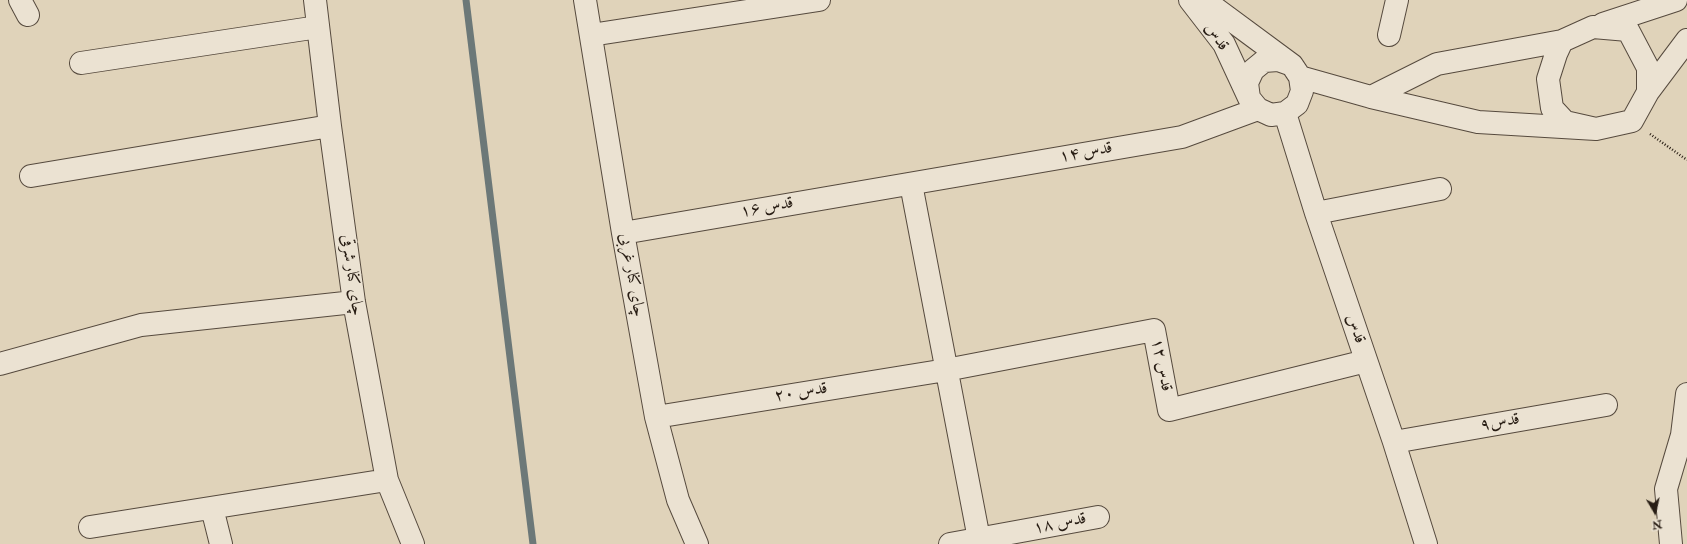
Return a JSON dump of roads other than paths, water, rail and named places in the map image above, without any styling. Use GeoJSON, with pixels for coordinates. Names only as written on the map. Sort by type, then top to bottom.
{"type":"FeatureCollection","features":[{"type":"Feature","properties":{"kind":"street","name":"چای کنار شرقی"},"geometry":{"type":"LineString","coordinates":[[315,0],[330,126],[354,302],[387,480],[413,544]]}},
{"type":"Feature","properties":{"kind":"street","name":"چای کنار غربی"},"geometry":{"type":"LineString","coordinates":[[585,0],[623,233],[656,417],[678,500],[697,544]]}},
{"type":"Feature","properties":{"kind":"street"},"geometry":{"type":"LineString","coordinates":[[591,35],[819,0]]}},
{"type":"Feature","properties":{"kind":"street","name":"قدس"},"geometry":{"type":"LineString","coordinates":[[1190,0],[1224,44],[1253,103]]}},
{"type":"Feature","properties":{"kind":"street","name":"قدس"},"geometry":{"type":"LineString","coordinates":[[1204,0],[1296,71],[1371,97],[1478,122],[1596,129]]}},
{"type":"Feature","properties":{"kind":"street"},"geometry":{"type":"LineString","coordinates":[[1389,36],[1397,0]]}},
{"type":"Feature","properties":{"kind":"street"},"geometry":{"type":"LineString","coordinates":[[1371,97],[1437,64],[1562,41],[1593,28],[1676,0]]}},
{"type":"Feature","properties":{"kind":"street"},"geometry":{"type":"LineString","coordinates":[[81,63],[318,27]]}},
{"type":"Feature","properties":{"kind":"street"},"geometry":{"type":"LineString","coordinates":[[1593,28],[1628,30],[1648,68],[1648,92]]}},
{"type":"Feature","properties":{"kind":"street"},"geometry":{"type":"LineString","coordinates":[[1562,41],[1548,79],[1552,108],[1565,122],[1596,129],[1632,121],[1648,92],[1687,40]]}},
{"type":"Feature","properties":{"kind":"street"},"geometry":{"type":"LineString","coordinates":[[1278,60],[1296,71],[1302,91],[1296,104],[1285,113],[1271,115],[1253,103],[1247,84],[1253,70],[1264,61],[1278,60]]}},
{"type":"Feature","properties":{"kind":"street","name":"قدس ۱۴"},"geometry":{"type":"LineString","coordinates":[[911,184],[1182,137],[1253,103]]}},
{"type":"Feature","properties":{"kind":"street","name":"قدس"},"geometry":{"type":"LineString","coordinates":[[1285,113],[1316,213],[1394,442],[1426,544]]}},
{"type":"Feature","properties":{"kind":"street"},"geometry":{"type":"LineString","coordinates":[[30,176],[330,126]]}},
{"type":"Feature","properties":{"kind":"street"},"geometry":{"type":"LineString","coordinates":[[911,184],[979,539]]}},
{"type":"Feature","properties":{"kind":"street","name":"قدس ۱۶"},"geometry":{"type":"LineString","coordinates":[[623,233],[911,184]]}},
{"type":"Feature","properties":{"kind":"street"},"geometry":{"type":"LineString","coordinates":[[1316,213],[1440,189]]}},
{"type":"Feature","properties":{"kind":"street"},"geometry":{"type":"LineString","coordinates":[[0,364],[141,325],[354,302]]}},
{"type":"Feature","properties":{"kind":"street","name":"قدس ۱۲"},"geometry":{"type":"LineString","coordinates":[[946,370],[1154,330],[1169,410],[1366,361]]}},
{"type":"Feature","properties":{"kind":"street","name":"قدس ۲۰"},"geometry":{"type":"LineString","coordinates":[[656,417],[946,370]]}},
{"type":"Feature","properties":{"kind":"street"},"geometry":{"type":"LineString","coordinates":[[1671,544],[1666,489],[1682,435],[1687,394]]}},
{"type":"Feature","properties":{"kind":"street","name":"قدس۹"},"geometry":{"type":"LineString","coordinates":[[1394,442],[1606,404]]}},
{"type":"Feature","properties":{"kind":"street"},"geometry":{"type":"LineString","coordinates":[[90,527],[387,480]]}},
{"type":"Feature","properties":{"kind":"street"},"geometry":{"type":"LineString","coordinates":[[212,508],[221,544]]}},
{"type":"Feature","properties":{"kind":"street","name":"قدس ۱۸"},"geometry":{"type":"LineString","coordinates":[[950,544],[1098,517]]}},
{"type":"Feature","properties":{"kind":"waterway"},"geometry":{"type":"LineString","coordinates":[[466,0],[533,544]]}}]}
